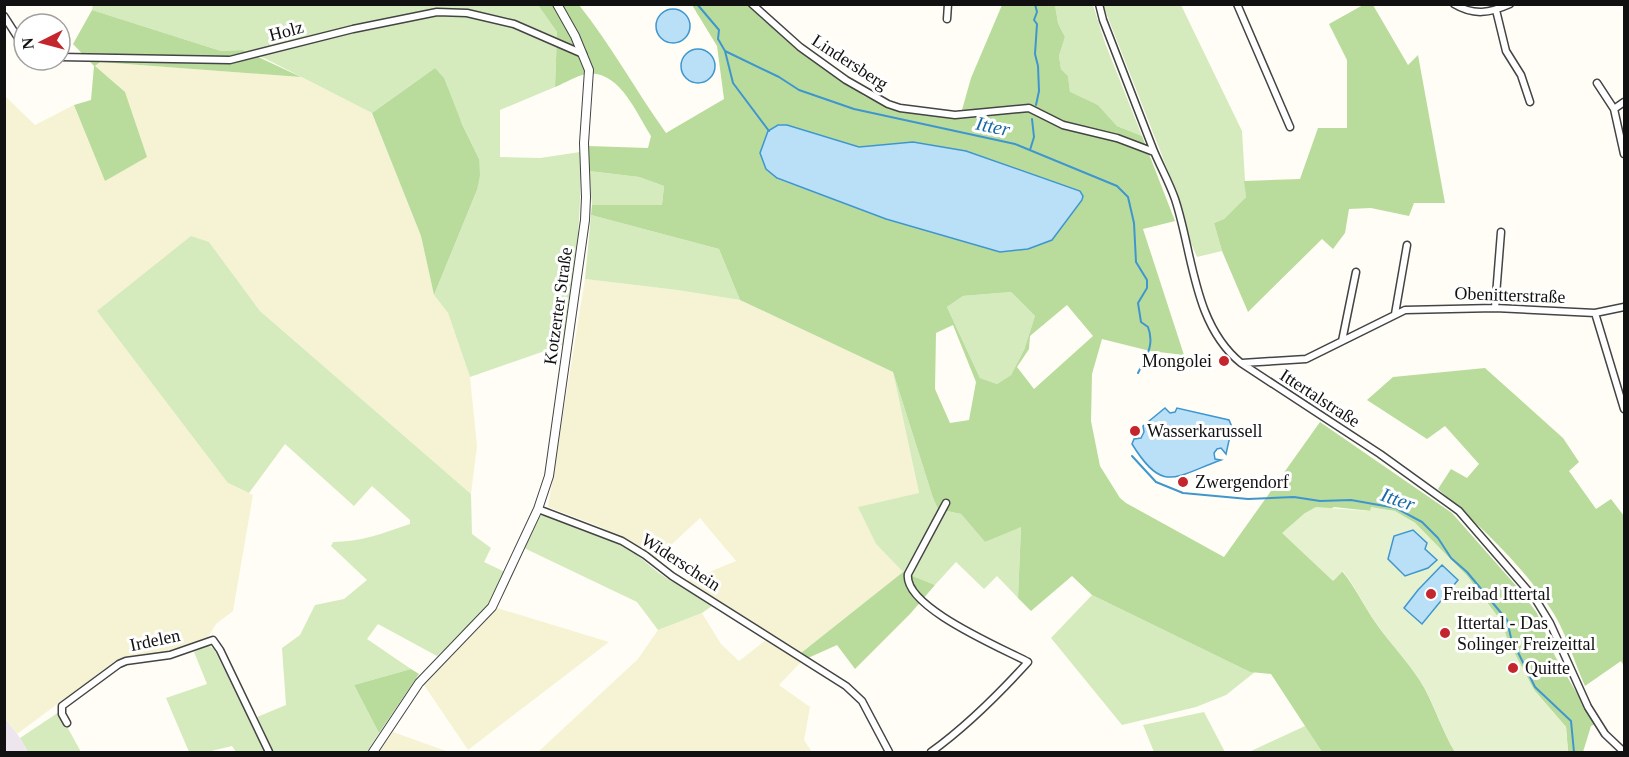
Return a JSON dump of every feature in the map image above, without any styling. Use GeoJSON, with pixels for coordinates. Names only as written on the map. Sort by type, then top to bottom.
{"type":"FeatureCollection","features":[{"type":"Feature","properties":{"kind":"street","name":"Kotzerter Straße"},"geometry":{"type":"LineString","coordinates":[[373,753],[419,682],[492,607],[538,509],[549,476],[585,220],[584,143],[590,73],[584,54],[556,4]]}},
{"type":"Feature","properties":{"kind":"street","name":"Lindersberg"},"geometry":{"type":"LineString","coordinates":[[752,4],[800,47],[846,80],[888,104],[900,108],[955,115],[1029,108],[1063,125],[1117,138],[1154,152]]}},
{"type":"Feature","properties":{"kind":"street"},"geometry":{"type":"LineString","coordinates":[[947,19],[948,4]]}},
{"type":"Feature","properties":{"kind":"street","name":"Ittertalstraße"},"geometry":{"type":"LineString","coordinates":[[1099,4],[1103,20],[1154,152],[1175,200],[1198,289],[1208,315],[1223,343],[1241,363],[1380,454],[1459,511],[1536,600],[1550,623],[1588,707],[1605,734],[1624,752]]}},
{"type":"Feature","properties":{"kind":"street"},"geometry":{"type":"LineString","coordinates":[[1237,4],[1290,127]]}},
{"type":"Feature","properties":{"kind":"street"},"geometry":{"type":"LineString","coordinates":[[1454,4],[1471,13],[1484,13],[1510,4]]}},
{"type":"Feature","properties":{"kind":"street"},"geometry":{"type":"LineString","coordinates":[[1496,10],[1506,51],[1521,75],[1530,102]]}},
{"type":"Feature","properties":{"kind":"street","name":"Holz"},"geometry":{"type":"LineString","coordinates":[[72,57],[230,60],[353,29],[437,12],[467,13],[514,24],[584,54]]}},
{"type":"Feature","properties":{"kind":"street"},"geometry":{"type":"LineString","coordinates":[[1597,83],[1614,109],[1624,154]]}},
{"type":"Feature","properties":{"kind":"street"},"geometry":{"type":"LineString","coordinates":[[1614,109],[1624,102]]}},
{"type":"Feature","properties":{"kind":"street"},"geometry":{"type":"LineString","coordinates":[[1496,308],[1501,232]]}},
{"type":"Feature","properties":{"kind":"street"},"geometry":{"type":"LineString","coordinates":[[1395,314],[1407,246]]}},
{"type":"Feature","properties":{"kind":"street"},"geometry":{"type":"LineString","coordinates":[[1342,341],[1356,272]]}},
{"type":"Feature","properties":{"kind":"street","name":"Obenitterstraße"},"geometry":{"type":"LineString","coordinates":[[1241,363],[1306,359],[1405,310],[1496,308],[1595,313],[1624,307]]}},
{"type":"Feature","properties":{"kind":"street"},"geometry":{"type":"LineString","coordinates":[[1595,313],[1624,408]]}},
{"type":"Feature","properties":{"kind":"street"},"geometry":{"type":"LineString","coordinates":[[932,753],[988,705],[1028,662],[948,621],[921,602],[909,584],[908,574],[946,503]]}},
{"type":"Feature","properties":{"kind":"street","name":"Widerschein"},"geometry":{"type":"LineString","coordinates":[[538,509],[622,541],[672,576],[846,686],[862,701],[889,753]]}},
{"type":"Feature","properties":{"kind":"street","name":"Irdelen"},"geometry":{"type":"LineString","coordinates":[[67,723],[62,714],[62,706],[119,664],[126,661],[170,656],[213,640],[220,650],[269,753]]}},
{"type":"Feature","properties":{"kind":"shaded area"},"geometry":{"type":"Polygon","coordinates":[[[100,62],[301,77],[372,113],[421,236],[434,295],[448,313],[470,377],[477,446],[471,494],[260,311],[209,242],[228,483],[253,495],[233,611],[216,624],[208,637],[168,651],[129,657],[114,662],[17,734],[4,717],[4,95],[35,125],[74,105],[106,180],[94,66],[100,62]]]}},
{"type":"Feature","properties":{"kind":"shaded area"},"geometry":{"type":"Polygon","coordinates":[[[585,279],[740,300],[893,372],[919,493],[876,544],[903,572],[801,653],[687,581],[736,561],[700,518],[656,559],[641,547],[598,526],[548,507],[585,279]]]}},
{"type":"Feature","properties":{"kind":"shaded area"},"geometry":{"type":"Polygon","coordinates":[[[497,608],[609,642],[468,750],[424,685],[497,608]]]}},
{"type":"Feature","properties":{"kind":"shaded area"},"geometry":{"type":"Polygon","coordinates":[[[702,613],[721,644],[739,661],[766,640],[802,661],[779,685],[810,707],[804,740],[812,752],[538,752],[638,659],[658,630],[702,613]]]}},
{"type":"Feature","properties":{"kind":"shaded area"},"geometry":{"type":"Polygon","coordinates":[[[4,717],[18,735],[28,752],[5,752],[4,717]]]}},
{"type":"Feature","properties":{"kind":"shaded area"},"geometry":{"type":"Polygon","coordinates":[[[393,732],[449,752],[379,752],[393,732]]]}},
{"type":"Feature","properties":{"kind":"green space"},"geometry":{"type":"Polygon","coordinates":[[[93,4],[538,5],[557,32],[555,87],[500,110],[500,157],[540,158],[580,152],[579,224],[565,344],[470,377],[448,313],[434,295],[477,190],[479,159],[435,68],[372,113],[266,59],[243,50],[221,51],[92,10],[93,4]]]}},
{"type":"Feature","properties":{"kind":"green space"},"geometry":{"type":"Polygon","coordinates":[[[538,5],[579,5],[666,133],[724,99],[717,46],[692,5],[748,5],[764,21],[864,96],[887,107],[955,119],[962,110],[971,78],[1002,5],[1055,5],[1058,23],[1065,37],[1059,56],[1061,69],[1068,76],[1070,92],[1098,105],[1117,126],[1142,136],[1175,221],[1143,229],[1184,355],[1150,351],[1102,339],[1092,374],[1091,421],[1100,466],[1120,498],[1224,557],[1320,422],[1452,513],[1519,589],[1537,613],[1555,656],[1595,724],[1591,726],[1583,752],[1568,752],[1566,727],[1534,690],[1508,641],[1501,621],[1467,576],[1415,523],[1394,511],[1334,507],[1283,533],[1334,580],[1342,571],[1378,626],[1420,680],[1455,752],[1322,752],[1271,674],[1250,672],[1092,595],[1072,576],[1031,611],[1018,598],[1021,527],[985,542],[961,514],[938,509],[893,372],[740,300],[719,249],[591,215],[592,205],[662,205],[664,186],[639,177],[589,171],[588,146],[648,148],[651,136],[625,94],[608,78],[598,74],[586,74],[555,87],[557,32],[538,5]],[[787,125],[777,179],[886,219],[1000,252],[1052,240],[1083,196],[1080,191],[966,151],[859,147],[787,125]],[[1011,292],[963,296],[947,307],[980,378],[997,384],[1011,375],[1024,350],[1035,316],[1011,292]],[[1067,305],[1030,336],[1029,349],[1017,367],[1034,389],[1093,336],[1067,305]],[[953,325],[936,333],[935,389],[950,423],[969,420],[976,382],[953,325]]]}},
{"type":"Feature","properties":{"kind":"green space"},"geometry":{"type":"Polygon","coordinates":[[[1055,5],[1093,5],[1105,43],[1142,136],[1117,126],[1098,105],[1070,93],[1068,76],[1061,69],[1059,56],[1065,37],[1058,23],[1055,5]]]}},
{"type":"Feature","properties":{"kind":"green space"},"geometry":{"type":"Polygon","coordinates":[[[1103,5],[1181,5],[1242,131],[1246,197],[1224,219],[1214,223],[1222,251],[1197,257],[1187,234],[1179,199],[1103,5]]]}},
{"type":"Feature","properties":{"kind":"green space"},"geometry":{"type":"Polygon","coordinates":[[[1363,5],[1373,5],[1408,65],[1418,55],[1445,203],[1414,203],[1409,216],[1371,208],[1349,209],[1345,233],[1333,249],[1322,239],[1248,312],[1222,251],[1214,223],[1224,219],[1246,197],[1244,181],[1300,179],[1318,128],[1347,128],[1347,60],[1329,24],[1363,5]]]}},
{"type":"Feature","properties":{"kind":"green space"},"geometry":{"type":"Polygon","coordinates":[[[92,10],[221,51],[243,50],[301,77],[100,62],[95,66],[125,92],[147,157],[105,181],[74,105],[91,100],[94,66],[73,44],[92,10]]]}},
{"type":"Feature","properties":{"kind":"green space"},"geometry":{"type":"Polygon","coordinates":[[[435,68],[444,78],[479,159],[480,175],[477,190],[434,295],[421,236],[372,113],[435,68]]]}},
{"type":"Feature","properties":{"kind":"green space"},"geometry":{"type":"Polygon","coordinates":[[[589,171],[639,177],[664,186],[662,205],[592,205],[589,171]]]}},
{"type":"Feature","properties":{"kind":"green space"},"geometry":{"type":"Polygon","coordinates":[[[591,215],[719,249],[740,300],[585,279],[591,215]]]}},
{"type":"Feature","properties":{"kind":"green space"},"geometry":{"type":"Polygon","coordinates":[[[191,236],[209,242],[260,311],[471,494],[472,534],[491,548],[484,562],[505,572],[483,614],[437,656],[378,624],[367,639],[411,669],[354,685],[379,733],[367,752],[273,752],[257,717],[286,705],[282,648],[300,635],[315,605],[344,599],[367,580],[331,546],[333,542],[372,536],[410,524],[410,520],[372,486],[354,506],[285,444],[249,493],[228,483],[97,311],[191,236]]]}},
{"type":"Feature","properties":{"kind":"green space"},"geometry":{"type":"Polygon","coordinates":[[[1011,292],[1035,316],[1024,350],[1011,375],[997,384],[980,378],[947,307],[963,296],[1011,292]]]}},
{"type":"Feature","properties":{"kind":"green space"},"geometry":{"type":"Polygon","coordinates":[[[1485,368],[1563,438],[1579,462],[1569,471],[1596,509],[1611,499],[1624,516],[1624,666],[1621,661],[1585,686],[1562,630],[1542,596],[1500,547],[1438,489],[1451,469],[1467,478],[1479,464],[1445,426],[1427,439],[1367,400],[1393,377],[1485,368]]]}},
{"type":"Feature","properties":{"kind":"green space"},"geometry":{"type":"Polygon","coordinates":[[[893,372],[938,509],[961,514],[985,542],[1021,526],[1018,598],[997,576],[984,589],[956,562],[935,585],[903,572],[876,544],[858,507],[919,493],[893,372]]]}},
{"type":"Feature","properties":{"kind":"green space","name":"Ittertal - Das Solinger Freizeittal"},"geometry":{"type":"Polygon","coordinates":[[[1316,507],[1370,511],[1371,507],[1395,511],[1415,523],[1467,576],[1501,621],[1508,641],[1534,690],[1566,727],[1568,752],[1455,752],[1420,681],[1378,626],[1343,571],[1333,581],[1282,533],[1305,513],[1316,507]]]}},
{"type":"Feature","properties":{"kind":"green space"},"geometry":{"type":"Polygon","coordinates":[[[547,515],[624,546],[662,575],[712,606],[702,613],[658,630],[637,602],[524,548],[538,516],[547,515]]]}},
{"type":"Feature","properties":{"kind":"green space"},"geometry":{"type":"Polygon","coordinates":[[[903,572],[935,585],[910,614],[855,669],[837,645],[808,658],[801,653],[903,572]]]}},
{"type":"Feature","properties":{"kind":"green space"},"geometry":{"type":"Polygon","coordinates":[[[1092,595],[1250,672],[1255,672],[1226,695],[1196,707],[1122,725],[1051,638],[1092,595]]]}},
{"type":"Feature","properties":{"kind":"green space"},"geometry":{"type":"Polygon","coordinates":[[[208,645],[214,649],[265,752],[236,752],[232,746],[207,752],[189,752],[166,698],[207,684],[194,652],[208,645]]]}},
{"type":"Feature","properties":{"kind":"green space"},"geometry":{"type":"Polygon","coordinates":[[[411,669],[419,674],[379,733],[354,685],[411,669]]]}},
{"type":"Feature","properties":{"kind":"green space"},"geometry":{"type":"Polygon","coordinates":[[[59,712],[81,752],[28,752],[20,738],[59,712]]]}},
{"type":"Feature","properties":{"kind":"green space"},"geometry":{"type":"Polygon","coordinates":[[[1204,712],[1225,752],[1154,752],[1143,725],[1204,712]]]}},
{"type":"Feature","properties":{"kind":"green space"},"geometry":{"type":"Polygon","coordinates":[[[1305,726],[1322,752],[1249,752],[1305,726]]]}},
{"type":"Feature","properties":{"kind":"water"},"geometry":{"type":"Polygon","coordinates":[[[673,9],[685,14],[690,26],[685,38],[673,43],[661,38],[656,26],[661,14],[673,9]]]}},
{"type":"Feature","properties":{"kind":"water"},"geometry":{"type":"Polygon","coordinates":[[[698,49],[710,54],[715,66],[710,78],[698,83],[686,78],[681,66],[686,54],[698,49]]]}},
{"type":"Feature","properties":{"kind":"water"},"geometry":{"type":"Polygon","coordinates":[[[778,125],[787,125],[859,147],[913,142],[966,151],[1080,191],[1083,196],[1052,240],[1028,249],[1000,252],[886,219],[777,178],[766,169],[760,153],[768,131],[778,125]]]}},
{"type":"Feature","properties":{"kind":"water"},"geometry":{"type":"Polygon","coordinates":[[[1165,408],[1170,413],[1175,412],[1177,408],[1229,420],[1232,427],[1226,454],[1221,448],[1214,453],[1215,459],[1221,460],[1180,476],[1161,476],[1152,470],[1132,444],[1134,439],[1141,438],[1144,432],[1143,426],[1165,408]]]}},
{"type":"Feature","properties":{"kind":"water"},"geometry":{"type":"Polygon","coordinates":[[[1413,530],[1427,543],[1425,549],[1437,560],[1428,568],[1405,576],[1388,559],[1394,536],[1413,530]]]}},
{"type":"Feature","properties":{"kind":"water","name":"Freibad Ittertal"},"geometry":{"type":"Polygon","coordinates":[[[1442,565],[1458,580],[1422,624],[1404,608],[1442,565]]]}},
{"type":"Feature","properties":{"kind":"waterway","name":"Itter"},"geometry":{"type":"LineString","coordinates":[[697,4],[719,30],[718,39],[725,51],[779,77],[799,90],[854,109],[1015,144],[1117,186],[1128,197],[1134,223],[1136,262],[1147,280],[1147,288],[1138,303],[1141,322],[1148,327],[1151,340],[1147,356],[1138,373]]}},
{"type":"Feature","properties":{"kind":"waterway"},"geometry":{"type":"LineString","coordinates":[[1035,4],[1037,12],[1034,20],[1037,24],[1035,54],[1039,91],[1036,105]]}},
{"type":"Feature","properties":{"kind":"waterway"},"geometry":{"type":"LineString","coordinates":[[725,51],[733,83],[769,131]]}},
{"type":"Feature","properties":{"kind":"waterway"},"geometry":{"type":"LineString","coordinates":[[1030,150],[1034,137],[1032,119]]}},
{"type":"Feature","properties":{"kind":"waterway","name":"Itter"},"geometry":{"type":"LineString","coordinates":[[1132,456],[1156,482],[1183,493],[1248,499],[1294,497],[1320,501],[1351,500],[1396,508],[1422,522],[1507,620],[1511,638],[1535,687],[1571,721],[1574,752]]}},
{"type":"Feature","properties":{"kind":"place","name":"Mongolei"},"geometry":{"type":"Point","coordinates":[1224,361]}},
{"type":"Feature","properties":{"kind":"place","name":"Wasserkarussell"},"geometry":{"type":"Point","coordinates":[1135,431]}},
{"type":"Feature","properties":{"kind":"place","name":"Zwergendorf"},"geometry":{"type":"Point","coordinates":[1183,482]}},
{"type":"Feature","properties":{"kind":"place","name":"Freibad Ittertal"},"geometry":{"type":"Point","coordinates":[1431,594]}},
{"type":"Feature","properties":{"kind":"place","name":"Ittertal - Das Solinger Freizeittal"},"geometry":{"type":"Point","coordinates":[1445,633]}},
{"type":"Feature","properties":{"kind":"place","name":"Quitte"},"geometry":{"type":"Point","coordinates":[1513,668]}}]}
